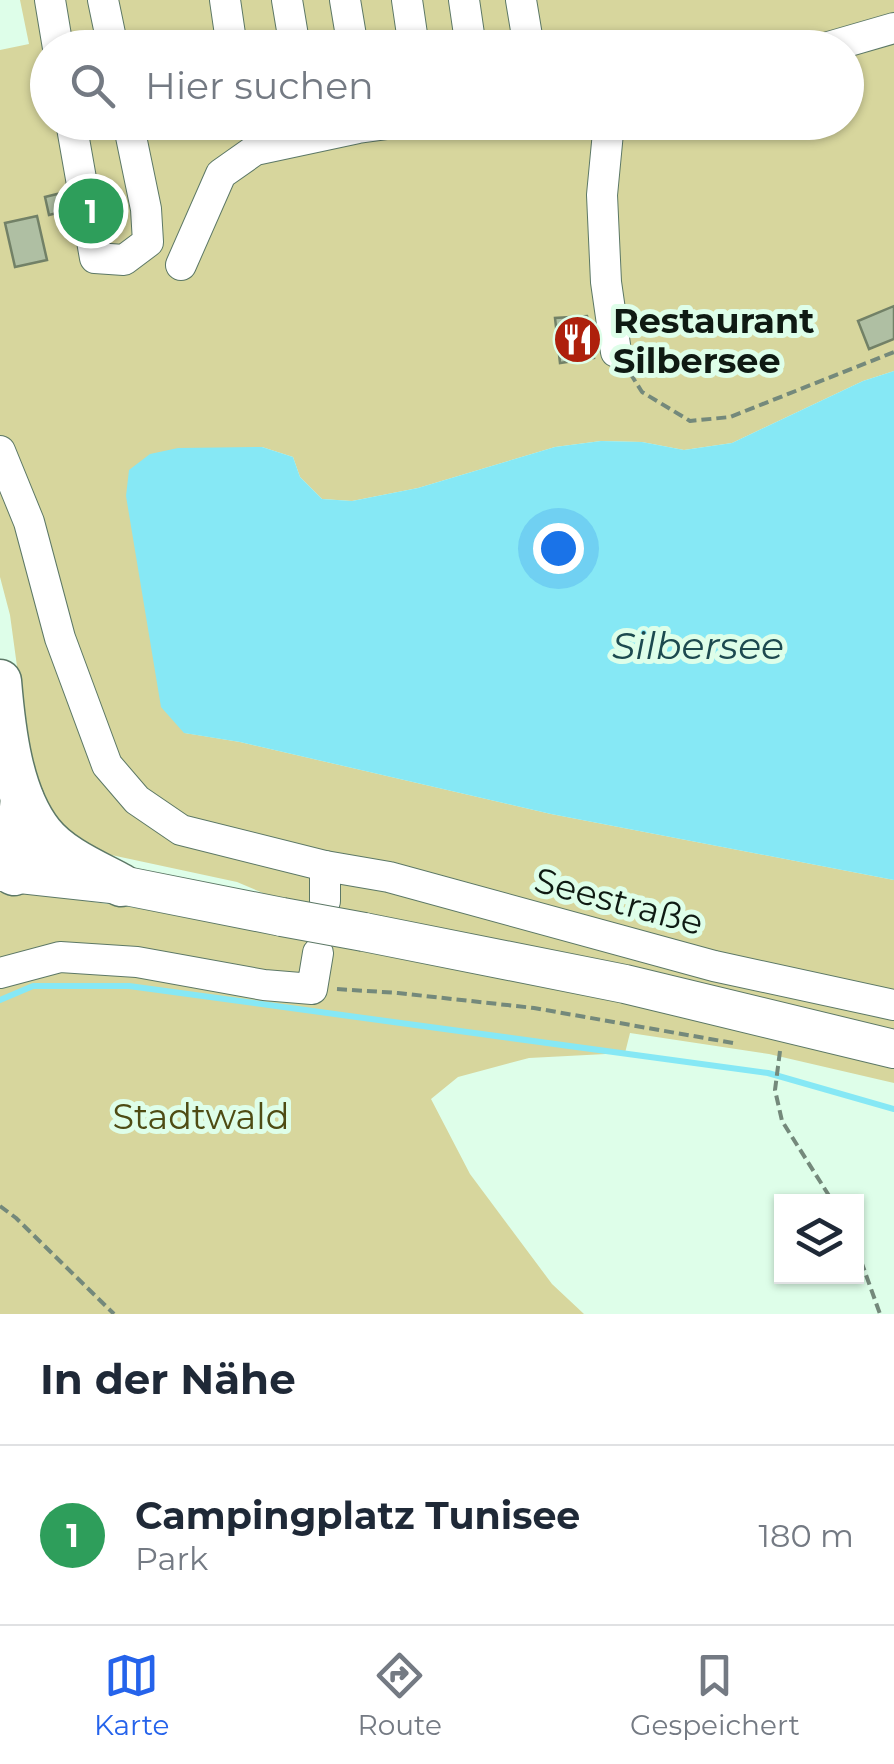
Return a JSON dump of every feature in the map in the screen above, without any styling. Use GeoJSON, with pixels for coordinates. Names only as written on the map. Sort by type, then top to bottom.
{"type":"FeatureCollection","features":[{"type":"Feature","properties":{"kind":"highway"},"geometry":{"type":"LineString","coordinates":[[0,681],[2,734],[22,798],[42,833],[61,850],[121,885]]}},
{"type":"Feature","properties":{"kind":"highway"},"geometry":{"type":"LineString","coordinates":[[7,873],[22,798]]}},
{"type":"Feature","properties":{"kind":"main road"},"geometry":{"type":"LineString","coordinates":[[7,873],[121,885],[364,932],[625,984],[894,1048]]}},
{"type":"Feature","properties":{"kind":"street"},"geometry":{"type":"LineString","coordinates":[[50,0],[55,30]]}},
{"type":"Feature","properties":{"kind":"street"},"geometry":{"type":"LineString","coordinates":[[104,0],[110,30]]}},
{"type":"Feature","properties":{"kind":"street"},"geometry":{"type":"LineString","coordinates":[[225,0],[229,30]]}},
{"type":"Feature","properties":{"kind":"street"},"geometry":{"type":"LineString","coordinates":[[286,0],[292,30]]}},
{"type":"Feature","properties":{"kind":"street"},"geometry":{"type":"LineString","coordinates":[[346,0],[350,30]]}},
{"type":"Feature","properties":{"kind":"street"},"geometry":{"type":"LineString","coordinates":[[406,0],[411,30]]}},
{"type":"Feature","properties":{"kind":"street"},"geometry":{"type":"LineString","coordinates":[[464,0],[468,30]]}},
{"type":"Feature","properties":{"kind":"street"},"geometry":{"type":"LineString","coordinates":[[522,0],[526,30]]}},
{"type":"Feature","properties":{"kind":"street"},"geometry":{"type":"LineString","coordinates":[[864,37],[894,28]]}},
{"type":"Feature","properties":{"kind":"street"},"geometry":{"type":"LineString","coordinates":[[74,140],[95,258],[124,260],[148,242],[146,209],[132,140]]}},
{"type":"Feature","properties":{"kind":"street"},"geometry":{"type":"LineString","coordinates":[[180,265],[221,174],[254,150],[301,140]]}},
{"type":"Feature","properties":{"kind":"street"},"geometry":{"type":"LineString","coordinates":[[607,140],[602,195],[606,282],[616,352]]}},
{"type":"Feature","properties":{"kind":"street","name":"Seestraße"},"geometry":{"type":"LineString","coordinates":[[0,451],[29,522],[60,638],[107,766],[136,800],[180,830],[326,866],[389,876],[714,966],[894,1005]]}},
{"type":"Feature","properties":{"kind":"street"},"geometry":{"type":"LineString","coordinates":[[326,866],[326,901]]}},
{"type":"Feature","properties":{"kind":"street"},"geometry":{"type":"LineString","coordinates":[[0,973],[60,957],[137,962],[264,985],[312,989],[318,953]]}},
{"type":"Feature","properties":{"kind":"path"},"geometry":{"type":"LineString","coordinates":[[616,352],[642,392],[690,421],[730,417],[894,352]]}},
{"type":"Feature","properties":{"kind":"path"},"geometry":{"type":"LineString","coordinates":[[312,989],[398,993],[534,1008],[742,1044]]}},
{"type":"Feature","properties":{"kind":"path"},"geometry":{"type":"LineString","coordinates":[[780,1051],[775,1090],[782,1121],[828,1194]]}},
{"type":"Feature","properties":{"kind":"path"},"geometry":{"type":"LineString","coordinates":[[0,1206],[114,1314]]}},
{"type":"Feature","properties":{"kind":"path"},"geometry":{"type":"LineString","coordinates":[[864,1269],[880,1314]]}},
{"type":"Feature","properties":{"kind":"green space","name":"Stadtwald"},"geometry":{"type":"Polygon","coordinates":[[[20,0],[894,0],[894,371],[863,381],[732,443],[684,450],[642,442],[601,441],[555,447],[418,488],[352,501],[322,499],[300,477],[293,457],[262,447],[248,448],[185,733],[240,742],[551,814],[894,880],[894,1083],[769,1054],[630,1033],[625,1053],[529,1058],[458,1077],[431,1099],[470,1174],[552,1284],[584,1314],[0,1314],[0,889],[216,919],[284,902],[237,882],[102,853],[67,840],[34,791],[10,615],[0,577],[0,50],[29,44],[20,0]]]}},
{"type":"Feature","properties":{"kind":"water","name":"Silbersee"},"geometry":{"type":"Polygon","coordinates":[[[894,371],[894,880],[551,814],[240,742],[184,733],[161,707],[126,496],[129,470],[150,454],[178,448],[262,447],[293,457],[300,477],[322,499],[352,501],[418,488],[555,447],[601,441],[642,442],[684,450],[732,443],[863,381],[894,371]]]}},
{"type":"Feature","properties":{"kind":"building"},"geometry":{"type":"Polygon","coordinates":[[[65,192],[69,210],[49,215],[45,197],[65,192]]]}},
{"type":"Feature","properties":{"kind":"building"},"geometry":{"type":"Polygon","coordinates":[[[37,216],[47,260],[15,267],[5,223],[37,216]]]}},
{"type":"Feature","properties":{"kind":"building"},"geometry":{"type":"Polygon","coordinates":[[[894,306],[894,339],[869,349],[858,321],[894,306]]]}},
{"type":"Feature","properties":{"kind":"building","name":"Restaurant Silbersee"},"geometry":{"type":"Polygon","coordinates":[[[587,316],[591,338],[598,337],[599,342],[592,343],[594,358],[560,363],[555,318],[587,316]]]}},
{"type":"Feature","properties":{"kind":"waterway"},"geometry":{"type":"LineString","coordinates":[[0,1000],[33,986],[129,986],[768,1073],[894,1109]]}},
{"type":"Feature","properties":{"kind":"place","name":"Campingplatz Tunisee"},"geometry":{"type":"Point","coordinates":[91,211]}},
{"type":"Feature","properties":{"kind":"place","name":"Restaurant Silbersee"},"geometry":{"type":"Point","coordinates":[578,340]}}]}
